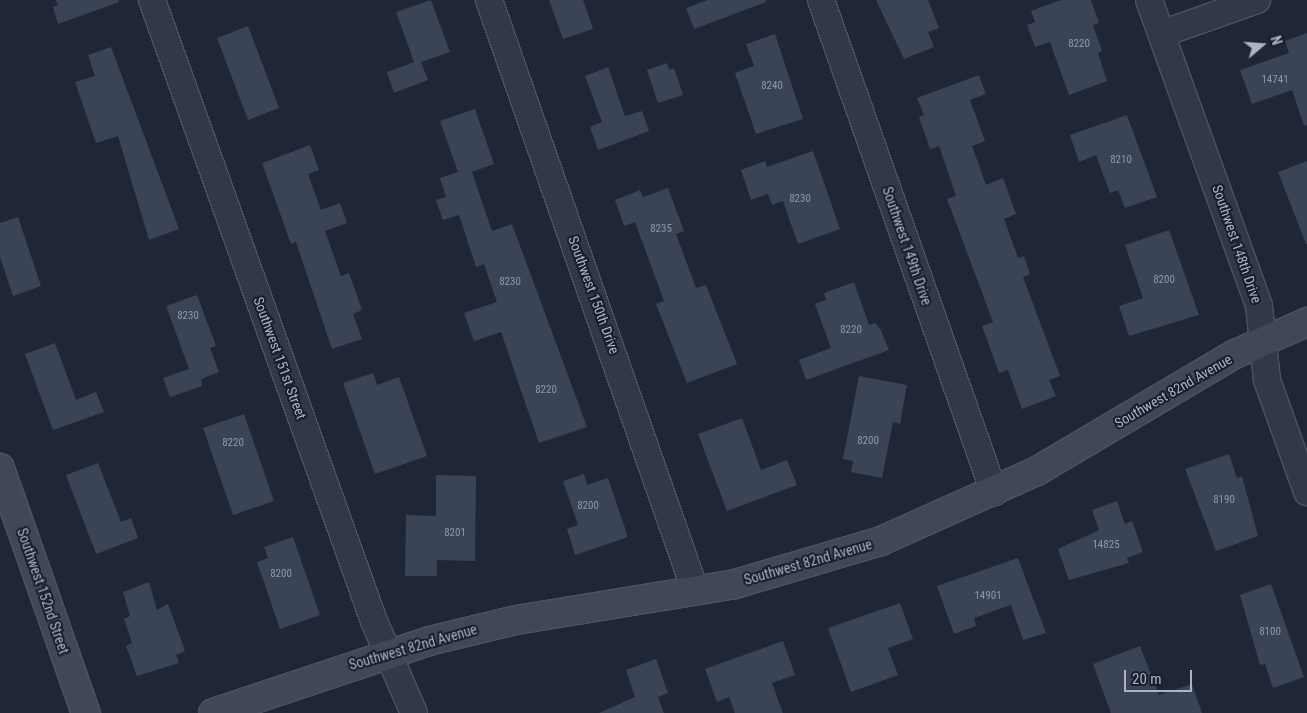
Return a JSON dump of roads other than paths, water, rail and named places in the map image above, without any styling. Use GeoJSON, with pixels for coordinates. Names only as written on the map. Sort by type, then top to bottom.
{"type":"FeatureCollection","features":[{"type":"Feature","properties":{"kind":"street","name":"Southwest 151st Street"},"geometry":{"type":"LineString","coordinates":[[152,0],[374,621],[390,651],[414,713]]}},
{"type":"Feature","properties":{"kind":"street","name":"Southwest 150th Drive"},"geometry":{"type":"LineString","coordinates":[[489,0],[695,590]]}},
{"type":"Feature","properties":{"kind":"street","name":"Southwest 149th Drive"},"geometry":{"type":"LineString","coordinates":[[821,0],[994,492]]}},
{"type":"Feature","properties":{"kind":"street","name":"Southwest 148th Drive"},"geometry":{"type":"LineString","coordinates":[[1149,0],[1259,306],[1267,380],[1307,492]]}},
{"type":"Feature","properties":{"kind":"street"},"geometry":{"type":"LineString","coordinates":[[1161,34],[1257,0]]}},
{"type":"Feature","properties":{"kind":"street","name":"Southwest 82nd Avenue"},"geometry":{"type":"LineString","coordinates":[[213,713],[390,651],[516,620],[695,590],[818,562],[916,528],[994,492],[1263,342],[1307,322]]}},
{"type":"Feature","properties":{"kind":"street","name":"Southwest 152nd Street"},"geometry":{"type":"LineString","coordinates":[[0,468],[86,713]]}}]}
